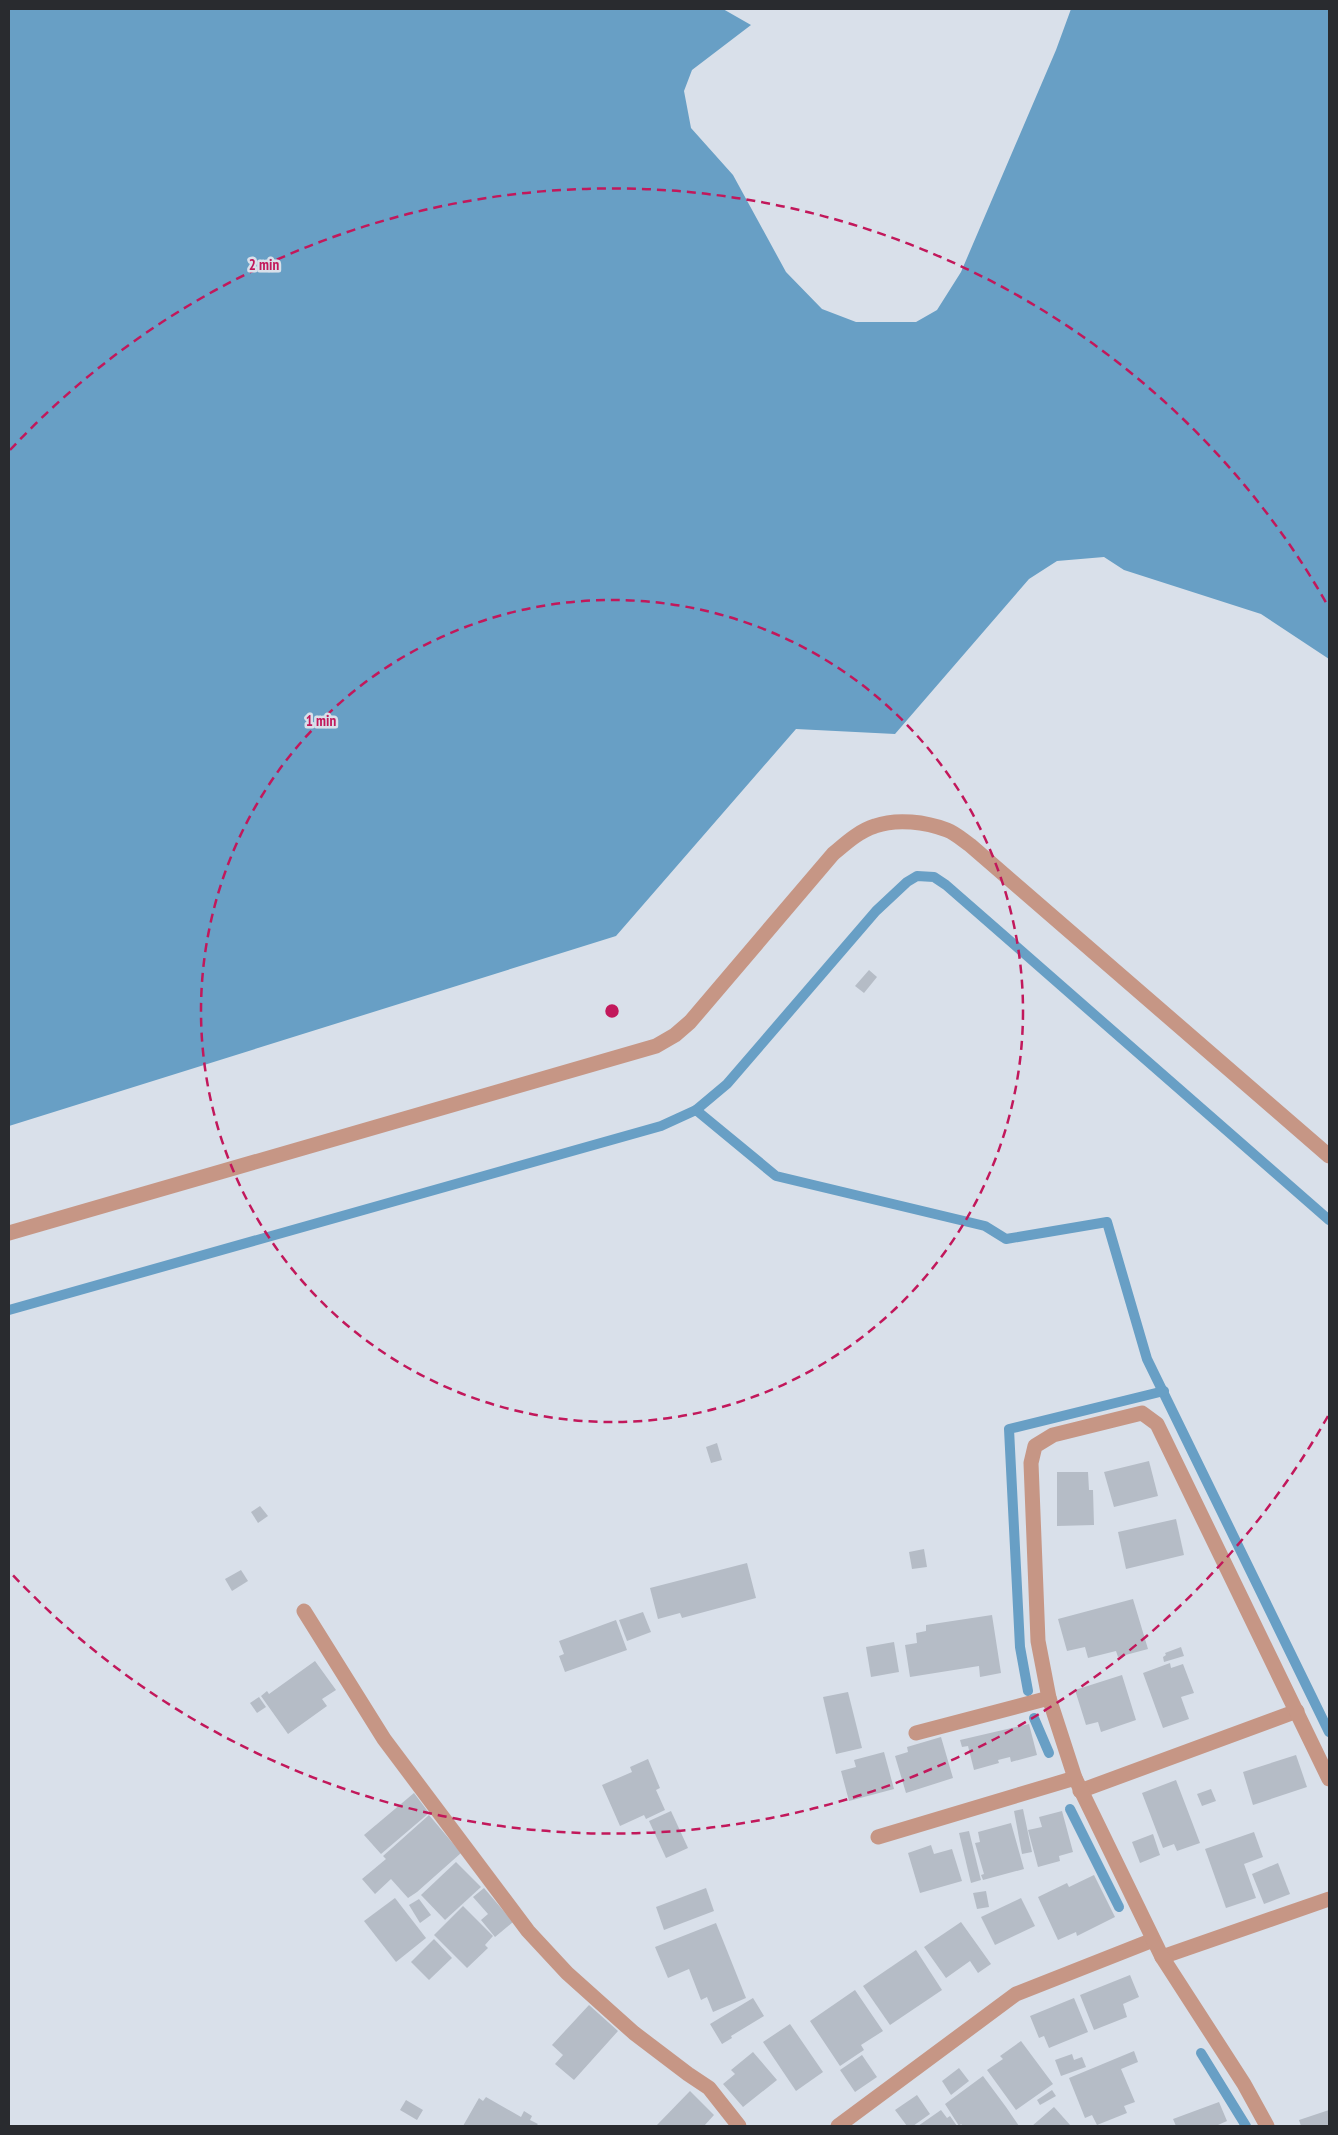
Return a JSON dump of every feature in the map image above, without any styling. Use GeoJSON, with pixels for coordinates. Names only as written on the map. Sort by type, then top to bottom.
{"type":"FeatureCollection","features":[{"type":"Feature","properties":{"kind":"street"},"geometry":{"type":"LineString","coordinates":[[9,1233],[656,1046],[675,1035],[690,1022],[833,854],[852,838],[874,826],[895,821],[949,830],[970,845],[1329,1156]]}},
{"type":"Feature","properties":{"kind":"street"},"geometry":{"type":"LineString","coordinates":[[1267,2126],[1244,2084],[1153,1940],[1078,1785],[1048,1698],[1038,1641],[1031,1462],[1036,1446],[1053,1435],[1142,1412],[1157,1424],[1329,1779]]}},
{"type":"Feature","properties":{"kind":"street"},"geometry":{"type":"LineString","coordinates":[[304,1611],[384,1739],[528,1931],[567,1973],[634,2033],[709,2088],[739,2126]]}},
{"type":"Feature","properties":{"kind":"street"},"geometry":{"type":"LineString","coordinates":[[916,1733],[1048,1698]]}},
{"type":"Feature","properties":{"kind":"street"},"geometry":{"type":"LineString","coordinates":[[878,1837],[1078,1785],[1297,1711]]}},
{"type":"Feature","properties":{"kind":"street"},"geometry":{"type":"LineString","coordinates":[[1162,1957],[1329,1899]]}},
{"type":"Feature","properties":{"kind":"street"},"geometry":{"type":"LineString","coordinates":[[838,2126],[1016,1994],[1153,1940]]}},
{"type":"Feature","properties":{"kind":"water"},"geometry":{"type":"Polygon","coordinates":[[[9,9],[723,9],[751,25],[692,70],[684,91],[691,128],[733,175],[786,272],[822,309],[856,322],[916,322],[937,310],[961,272],[1056,50],[1071,9],[1329,9],[1329,659],[1261,614],[1124,570],[1104,557],[1057,561],[1029,579],[895,734],[796,729],[616,936],[9,1126],[9,9]]]}},
{"type":"Feature","properties":{"kind":"building"},"geometry":{"type":"Polygon","coordinates":[[[869,970],[877,977],[864,993],[855,986],[869,970]]]}},
{"type":"Feature","properties":{"kind":"building"},"geometry":{"type":"Polygon","coordinates":[[[717,1443],[722,1460],[711,1463],[706,1447],[717,1443]]]}},
{"type":"Feature","properties":{"kind":"building"},"geometry":{"type":"Polygon","coordinates":[[[1149,1461],[1158,1496],[1114,1507],[1104,1472],[1149,1461]]]}},
{"type":"Feature","properties":{"kind":"building"},"geometry":{"type":"Polygon","coordinates":[[[1057,1472],[1088,1472],[1089,1490],[1093,1490],[1094,1525],[1057,1526],[1057,1472]]]}},
{"type":"Feature","properties":{"kind":"building"},"geometry":{"type":"Polygon","coordinates":[[[260,1506],[268,1516],[258,1523],[251,1512],[260,1506]]]}},
{"type":"Feature","properties":{"kind":"building"},"geometry":{"type":"Polygon","coordinates":[[[1176,1519],[1184,1555],[1126,1569],[1118,1532],[1176,1519]]]}},
{"type":"Feature","properties":{"kind":"building"},"geometry":{"type":"Polygon","coordinates":[[[924,1549],[927,1567],[912,1569],[909,1552],[924,1549]]]}},
{"type":"Feature","properties":{"kind":"building"},"geometry":{"type":"Polygon","coordinates":[[[747,1563],[756,1598],[682,1618],[680,1613],[658,1619],[650,1588],[747,1563]]]}},
{"type":"Feature","properties":{"kind":"building"},"geometry":{"type":"Polygon","coordinates":[[[241,1570],[248,1581],[232,1591],[225,1579],[241,1570]]]}},
{"type":"Feature","properties":{"kind":"building"},"geometry":{"type":"Polygon","coordinates":[[[1133,1599],[1148,1649],[1118,1657],[1116,1651],[1088,1658],[1085,1647],[1067,1651],[1058,1619],[1133,1599]]]}},
{"type":"Feature","properties":{"kind":"building"},"geometry":{"type":"Polygon","coordinates":[[[643,1612],[651,1632],[627,1641],[619,1620],[643,1612]]]}},
{"type":"Feature","properties":{"kind":"building"},"geometry":{"type":"Polygon","coordinates":[[[992,1615],[1001,1673],[980,1677],[979,1666],[910,1677],[905,1645],[917,1643],[916,1633],[926,1631],[926,1625],[992,1615]]]}},
{"type":"Feature","properties":{"kind":"building"},"geometry":{"type":"Polygon","coordinates":[[[616,1620],[627,1650],[565,1672],[559,1656],[564,1654],[559,1641],[616,1620]]]}},
{"type":"Feature","properties":{"kind":"building"},"geometry":{"type":"Polygon","coordinates":[[[894,1642],[899,1672],[871,1677],[866,1647],[894,1642]]]}},
{"type":"Feature","properties":{"kind":"building"},"geometry":{"type":"Polygon","coordinates":[[[1181,1647],[1184,1656],[1164,1662],[1163,1657],[1166,1655],[1165,1653],[1181,1647]]]}},
{"type":"Feature","properties":{"kind":"building"},"geometry":{"type":"Polygon","coordinates":[[[315,1661],[336,1690],[322,1699],[327,1706],[288,1734],[261,1696],[267,1691],[269,1694],[315,1661]]]}},
{"type":"Feature","properties":{"kind":"building"},"geometry":{"type":"Polygon","coordinates":[[[1170,1663],[1171,1668],[1183,1664],[1194,1693],[1181,1697],[1189,1719],[1163,1728],[1143,1673],[1170,1663]]]}},
{"type":"Feature","properties":{"kind":"building"},"geometry":{"type":"Polygon","coordinates":[[[1122,1675],[1136,1720],[1101,1732],[1098,1722],[1086,1725],[1075,1690],[1122,1675]]]}},
{"type":"Feature","properties":{"kind":"building"},"geometry":{"type":"Polygon","coordinates":[[[848,1692],[862,1748],[836,1754],[823,1697],[848,1692]]]}},
{"type":"Feature","properties":{"kind":"building"},"geometry":{"type":"Polygon","coordinates":[[[259,1697],[266,1707],[257,1713],[250,1703],[259,1697]]]}},
{"type":"Feature","properties":{"kind":"building"},"geometry":{"type":"Polygon","coordinates":[[[1029,1724],[1037,1755],[1011,1762],[1010,1757],[998,1760],[999,1763],[974,1770],[968,1746],[962,1747],[960,1740],[1029,1724]]]}},
{"type":"Feature","properties":{"kind":"building"},"geometry":{"type":"Polygon","coordinates":[[[941,1737],[953,1778],[906,1793],[895,1756],[908,1752],[907,1747],[941,1737]]]}},
{"type":"Feature","properties":{"kind":"building"},"geometry":{"type":"Polygon","coordinates":[[[884,1752],[894,1789],[849,1801],[841,1771],[856,1767],[854,1760],[884,1752]]]}},
{"type":"Feature","properties":{"kind":"building"},"geometry":{"type":"Polygon","coordinates":[[[1296,1755],[1307,1787],[1253,1805],[1243,1772],[1296,1755]]]}},
{"type":"Feature","properties":{"kind":"building"},"geometry":{"type":"Polygon","coordinates":[[[648,1759],[660,1788],[656,1790],[665,1810],[646,1819],[644,1815],[620,1826],[602,1785],[632,1772],[630,1767],[648,1759]]]}},
{"type":"Feature","properties":{"kind":"building"},"geometry":{"type":"Polygon","coordinates":[[[1176,1780],[1200,1843],[1177,1851],[1174,1844],[1163,1848],[1142,1793],[1176,1780]]]}},
{"type":"Feature","properties":{"kind":"building"},"geometry":{"type":"Polygon","coordinates":[[[1211,1789],[1216,1801],[1202,1806],[1197,1794],[1211,1789]]]}},
{"type":"Feature","properties":{"kind":"building"},"geometry":{"type":"Polygon","coordinates":[[[414,1793],[429,1813],[381,1854],[364,1835],[414,1793]]]}},
{"type":"Feature","properties":{"kind":"building"},"geometry":{"type":"Polygon","coordinates":[[[1023,1809],[1032,1852],[1022,1854],[1014,1811],[1023,1809]]]}},
{"type":"Feature","properties":{"kind":"building"},"geometry":{"type":"Polygon","coordinates":[[[671,1811],[688,1848],[666,1858],[649,1821],[671,1811]]]}},
{"type":"Feature","properties":{"kind":"building"},"geometry":{"type":"Polygon","coordinates":[[[1062,1811],[1073,1852],[1059,1856],[1060,1861],[1038,1867],[1028,1830],[1042,1827],[1039,1817],[1062,1811]]]}},
{"type":"Feature","properties":{"kind":"building"},"geometry":{"type":"Polygon","coordinates":[[[429,1815],[461,1853],[408,1898],[391,1879],[375,1894],[362,1879],[386,1859],[383,1856],[429,1815]]]}},
{"type":"Feature","properties":{"kind":"building"},"geometry":{"type":"Polygon","coordinates":[[[1011,1823],[1024,1869],[983,1880],[981,1875],[984,1874],[975,1843],[980,1842],[978,1832],[1011,1823]]]}},
{"type":"Feature","properties":{"kind":"building"},"geometry":{"type":"Polygon","coordinates":[[[969,1831],[981,1880],[971,1883],[959,1833],[969,1831]]]}},
{"type":"Feature","properties":{"kind":"building"},"geometry":{"type":"Polygon","coordinates":[[[1254,1832],[1263,1857],[1244,1864],[1256,1898],[1226,1908],[1205,1849],[1254,1832]]]}},
{"type":"Feature","properties":{"kind":"building"},"geometry":{"type":"Polygon","coordinates":[[[1153,1834],[1160,1855],[1140,1863],[1132,1842],[1153,1834]]]}},
{"type":"Feature","properties":{"kind":"building"},"geometry":{"type":"Polygon","coordinates":[[[931,1845],[934,1854],[952,1849],[962,1881],[920,1893],[908,1853],[931,1845]]]}},
{"type":"Feature","properties":{"kind":"building"},"geometry":{"type":"Polygon","coordinates":[[[456,1862],[481,1887],[445,1920],[421,1895],[456,1862]]]}},
{"type":"Feature","properties":{"kind":"building"},"geometry":{"type":"Polygon","coordinates":[[[1278,1863],[1290,1894],[1264,1904],[1252,1874],[1278,1863]]]}},
{"type":"Feature","properties":{"kind":"building"},"geometry":{"type":"Polygon","coordinates":[[[1094,1875],[1115,1917],[1077,1936],[1076,1932],[1058,1940],[1038,1897],[1067,1883],[1069,1887],[1094,1875]]]}},
{"type":"Feature","properties":{"kind":"building"},"geometry":{"type":"Polygon","coordinates":[[[484,1888],[513,1922],[495,1937],[481,1920],[488,1914],[473,1897],[484,1888]]]}},
{"type":"Feature","properties":{"kind":"building"},"geometry":{"type":"Polygon","coordinates":[[[706,1888],[714,1911],[664,1930],[656,1907],[706,1888]]]}},
{"type":"Feature","properties":{"kind":"building"},"geometry":{"type":"Polygon","coordinates":[[[986,1891],[989,1907],[977,1909],[973,1893],[986,1891]]]}},
{"type":"Feature","properties":{"kind":"building"},"geometry":{"type":"Polygon","coordinates":[[[395,1898],[426,1938],[396,1962],[364,1921],[395,1898]]]}},
{"type":"Feature","properties":{"kind":"building"},"geometry":{"type":"Polygon","coordinates":[[[1021,1898],[1035,1926],[995,1945],[981,1917],[1021,1898]]]}},
{"type":"Feature","properties":{"kind":"building"},"geometry":{"type":"Polygon","coordinates":[[[419,1899],[431,1915],[420,1923],[409,1905],[419,1899]]]}},
{"type":"Feature","properties":{"kind":"building"},"geometry":{"type":"Polygon","coordinates":[[[463,1906],[493,1936],[485,1945],[488,1948],[467,1968],[434,1935],[463,1906]]]}},
{"type":"Feature","properties":{"kind":"building"},"geometry":{"type":"Polygon","coordinates":[[[961,1922],[991,1964],[978,1973],[970,1961],[946,1978],[924,1947],[961,1922]]]}},
{"type":"Feature","properties":{"kind":"building"},"geometry":{"type":"Polygon","coordinates":[[[716,1923],[746,1998],[713,2012],[707,1997],[701,2000],[689,1969],[668,1978],[655,1947],[716,1923]]]}},
{"type":"Feature","properties":{"kind":"building"},"geometry":{"type":"Polygon","coordinates":[[[434,1939],[452,1958],[429,1980],[411,1962],[434,1939]]]}},
{"type":"Feature","properties":{"kind":"building"},"geometry":{"type":"Polygon","coordinates":[[[916,1950],[942,1990],[890,2025],[863,1986],[916,1950]]]}},
{"type":"Feature","properties":{"kind":"building"},"geometry":{"type":"Polygon","coordinates":[[[1130,1975],[1139,1997],[1123,2004],[1127,2017],[1094,2030],[1080,1995],[1130,1975]]]}},
{"type":"Feature","properties":{"kind":"building"},"geometry":{"type":"Polygon","coordinates":[[[855,1990],[883,2031],[861,2045],[864,2050],[840,2066],[810,2021],[855,1990]]]}},
{"type":"Feature","properties":{"kind":"building"},"geometry":{"type":"Polygon","coordinates":[[[753,1998],[764,2016],[731,2036],[732,2038],[722,2044],[710,2024],[753,1998]]]}},
{"type":"Feature","properties":{"kind":"building"},"geometry":{"type":"Polygon","coordinates":[[[1074,1998],[1088,2032],[1049,2048],[1044,2036],[1039,2038],[1030,2016],[1074,1998]]]}},
{"type":"Feature","properties":{"kind":"building"},"geometry":{"type":"Polygon","coordinates":[[[589,2005],[618,2031],[574,2080],[555,2064],[563,2055],[552,2045],[589,2005]]]}},
{"type":"Feature","properties":{"kind":"building"},"geometry":{"type":"Polygon","coordinates":[[[790,2024],[823,2072],[796,2091],[763,2042],[790,2024]]]}},
{"type":"Feature","properties":{"kind":"building"},"geometry":{"type":"Polygon","coordinates":[[[1021,2041],[1053,2084],[1016,2110],[987,2070],[1003,2059],[1000,2056],[1021,2041]]]}},
{"type":"Feature","properties":{"kind":"building"},"geometry":{"type":"Polygon","coordinates":[[[1134,2051],[1138,2062],[1121,2069],[1135,2102],[1124,2106],[1127,2113],[1097,2125],[1092,2115],[1085,2118],[1069,2078],[1134,2051]]]}},
{"type":"Feature","properties":{"kind":"building"},"geometry":{"type":"Polygon","coordinates":[[[753,2052],[777,2080],[743,2107],[723,2084],[735,2074],[731,2070],[753,2052]]]}},
{"type":"Feature","properties":{"kind":"building"},"geometry":{"type":"Polygon","coordinates":[[[1072,2054],[1074,2060],[1082,2057],[1086,2067],[1061,2076],[1055,2060],[1072,2054]]]}},
{"type":"Feature","properties":{"kind":"building"},"geometry":{"type":"Polygon","coordinates":[[[862,2055],[877,2077],[855,2092],[840,2070],[862,2055]]]}},
{"type":"Feature","properties":{"kind":"building"},"geometry":{"type":"Polygon","coordinates":[[[959,2068],[969,2081],[951,2095],[942,2081],[959,2068]]]}},
{"type":"Feature","properties":{"kind":"building"},"geometry":{"type":"Polygon","coordinates":[[[983,2076],[1019,2126],[963,2126],[961,2124],[959,2126],[945,2104],[983,2076]]]}},
{"type":"Feature","properties":{"kind":"building"},"geometry":{"type":"Polygon","coordinates":[[[1052,2090],[1056,2096],[1040,2105],[1037,2100],[1052,2090]]]}},
{"type":"Feature","properties":{"kind":"building"},"geometry":{"type":"Polygon","coordinates":[[[690,2091],[714,2115],[704,2126],[656,2126],[690,2091]]]}},
{"type":"Feature","properties":{"kind":"building"},"geometry":{"type":"Polygon","coordinates":[[[917,2095],[930,2114],[913,2126],[907,2126],[895,2110],[917,2095]]]}},
{"type":"Feature","properties":{"kind":"building"},"geometry":{"type":"Polygon","coordinates":[[[486,2097],[521,2117],[524,2111],[532,2116],[530,2120],[538,2124],[536,2126],[463,2126],[479,2098],[483,2101],[486,2097]]]}},
{"type":"Feature","properties":{"kind":"building"},"geometry":{"type":"Polygon","coordinates":[[[406,2100],[423,2110],[417,2120],[400,2110],[406,2100]]]}},
{"type":"Feature","properties":{"kind":"building"},"geometry":{"type":"Polygon","coordinates":[[[1219,2102],[1227,2121],[1219,2126],[1176,2126],[1173,2119],[1219,2102]]]}},
{"type":"Feature","properties":{"kind":"building"},"geometry":{"type":"Polygon","coordinates":[[[1054,2107],[1071,2126],[1032,2126],[1054,2107]]]}},
{"type":"Feature","properties":{"kind":"building"},"geometry":{"type":"Polygon","coordinates":[[[941,2110],[947,2118],[950,2116],[957,2126],[918,2126],[941,2110]]]}},
{"type":"Feature","properties":{"kind":"building"},"geometry":{"type":"Polygon","coordinates":[[[1329,2110],[1329,2126],[1301,2126],[1299,2120],[1329,2110]]]}},
{"type":"Feature","properties":{"kind":"waterway"},"geometry":{"type":"LineString","coordinates":[[696,1110],[727,1084],[876,911],[907,882],[917,876],[934,877],[946,885],[1329,1220]]}},
{"type":"Feature","properties":{"kind":"waterway"},"geometry":{"type":"LineString","coordinates":[[9,1310],[661,1126],[696,1110],[776,1176],[985,1226],[1006,1239],[1107,1222],[1147,1359],[1329,1732]]}},
{"type":"Feature","properties":{"kind":"waterway"},"geometry":{"type":"LineString","coordinates":[[1028,1691],[1020,1647],[1009,1429],[1164,1391]]}},
{"type":"Feature","properties":{"kind":"waterway"},"geometry":{"type":"LineString","coordinates":[[1034,1718],[1049,1753]]}},
{"type":"Feature","properties":{"kind":"waterway"},"geometry":{"type":"LineString","coordinates":[[1070,1809],[1119,1907]]}},
{"type":"Feature","properties":{"kind":"waterway"},"geometry":{"type":"LineString","coordinates":[[1201,2053],[1246,2126]]}}]}
